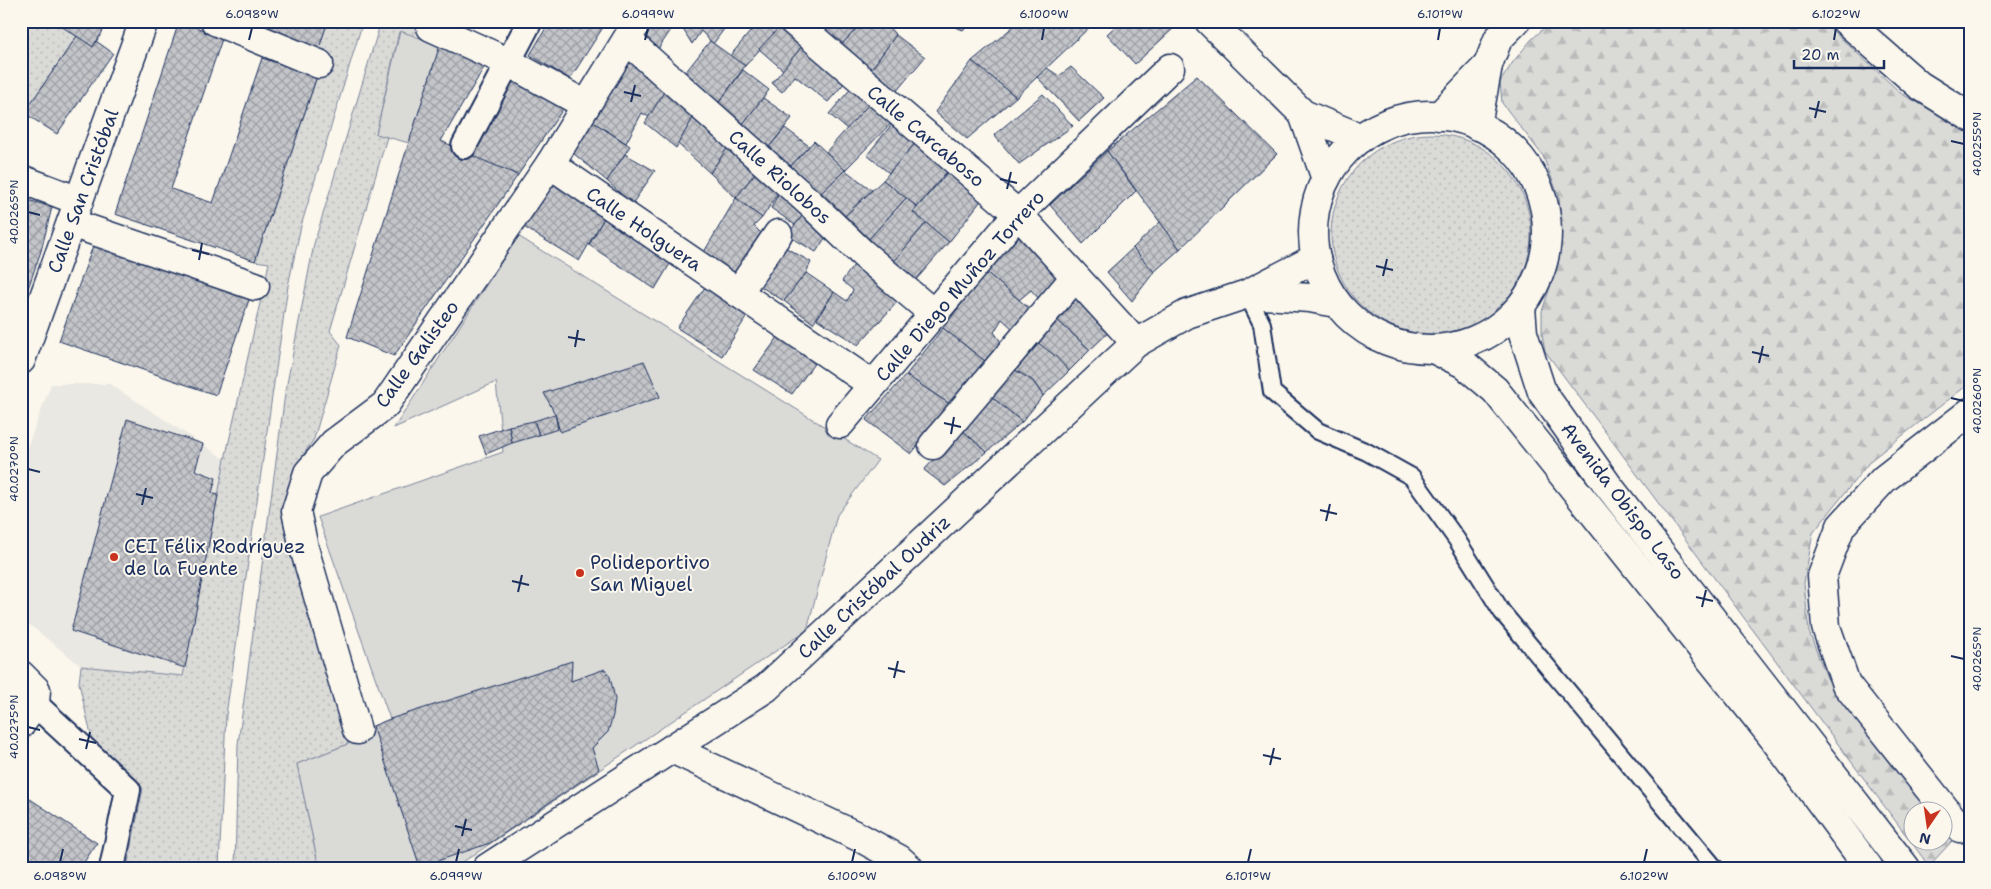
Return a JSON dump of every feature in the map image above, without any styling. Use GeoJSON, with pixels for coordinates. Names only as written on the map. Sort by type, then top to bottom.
{"type":"FeatureCollection","features":[{"type":"Feature","properties":{"kind":"street","name":"Calle San Cristóbal"},"geometry":{"type":"LineString","coordinates":[[21,360],[144,21]]}},
{"type":"Feature","properties":{"kind":"street"},"geometry":{"type":"LineString","coordinates":[[215,21],[319,64]]}},
{"type":"Feature","properties":{"kind":"street"},"geometry":{"type":"LineString","coordinates":[[434,21],[431,27],[508,62],[586,105]]}},
{"type":"Feature","properties":{"kind":"street"},"geometry":{"type":"LineString","coordinates":[[464,146],[530,21]]}},
{"type":"Feature","properties":{"kind":"street","name":"Calle Carcaboso"},"geometry":{"type":"LineString","coordinates":[[793,21],[1018,214],[1136,344]]}},
{"type":"Feature","properties":{"kind":"street"},"geometry":{"type":"LineString","coordinates":[[1209,21],[1303,114],[1362,138]]}},
{"type":"Feature","properties":{"kind":"street"},"geometry":{"type":"LineString","coordinates":[[1477,126],[1488,65],[1498,39],[1516,21]]}},
{"type":"Feature","properties":{"kind":"street"},"geometry":{"type":"LineString","coordinates":[[1846,21],[1919,85],[1970,118]]}},
{"type":"Feature","properties":{"kind":"street","name":"Calle Galisteo"},"geometry":{"type":"LineString","coordinates":[[357,730],[304,548],[296,511],[308,473],[334,443],[385,405],[550,164],[632,31]]}},
{"type":"Feature","properties":{"kind":"street","name":"Calle Riolobos"},"geometry":{"type":"LineString","coordinates":[[632,31],[862,253],[934,314]]}},
{"type":"Feature","properties":{"kind":"street"},"geometry":{"type":"LineString","coordinates":[[1439,116],[1488,65]]}},
{"type":"Feature","properties":{"kind":"street","name":"Calle Diego Muñoz Torrero"},"geometry":{"type":"LineString","coordinates":[[840,424],[1018,214],[1170,68]]}},
{"type":"Feature","properties":{"kind":"street"},"geometry":{"type":"LineString","coordinates":[[1303,114],[1326,179]]}},
{"type":"Feature","properties":{"kind":"street"},"geometry":{"type":"LineString","coordinates":[[1439,116],[1459,119],[1477,126],[1504,142],[1525,163],[1540,191],[1547,220],[1546,251],[1537,281],[1521,307],[1497,329],[1468,344],[1435,350],[1398,345],[1364,329],[1336,303],[1324,282],[1316,258],[1313,231],[1316,204],[1326,179],[1341,156],[1362,138],[1386,124],[1412,117],[1439,116]]}},
{"type":"Feature","properties":{"kind":"street","name":"Calle Holguera"},"geometry":{"type":"LineString","coordinates":[[550,164],[873,385]]}},
{"type":"Feature","properties":{"kind":"street"},"geometry":{"type":"LineString","coordinates":[[21,179],[75,212],[255,286]]}},
{"type":"Feature","properties":{"kind":"street"},"geometry":{"type":"LineString","coordinates":[[738,293],[778,234]]}},
{"type":"Feature","properties":{"kind":"street","name":"Calle Cristóbal Oudriz"},"geometry":{"type":"LineString","coordinates":[[487,868],[766,688],[1136,344],[1187,314],[1247,294],[1316,258]]}},
{"type":"Feature","properties":{"kind":"street"},"geometry":{"type":"LineString","coordinates":[[933,444],[1075,277]]}},
{"type":"Feature","properties":{"kind":"street","name":"Calle Cristóbal Oudriz"},"geometry":{"type":"LineString","coordinates":[[1247,294],[1310,298],[1336,303]]}},
{"type":"Feature","properties":{"kind":"street","name":"Avenida Obispo Laso"},"geometry":{"type":"LineString","coordinates":[[1521,307],[1523,333],[1542,392],[1614,492],[1906,868]]}},
{"type":"Feature","properties":{"kind":"street","name":"Avenida Obispo Laso"},"geometry":{"type":"LineString","coordinates":[[1435,350],[1464,364],[1494,390],[1771,735],[1869,868]]}},
{"type":"Feature","properties":{"kind":"street"},"geometry":{"type":"LineString","coordinates":[[1960,828],[1846,684],[1826,627],[1822,576],[1841,526],[1884,478],[1970,412]]}},
{"type":"Feature","properties":{"kind":"street"},"geometry":{"type":"LineString","coordinates":[[21,675],[36,690],[28,714],[128,790],[112,868]]}},
{"type":"Feature","properties":{"kind":"street"},"geometry":{"type":"LineString","coordinates":[[672,749],[732,779],[859,837],[899,860],[909,868]]}},
{"type":"Feature","properties":{"kind":"lane"},"geometry":{"type":"LineString","coordinates":[[1247,294],[1262,324],[1272,392],[1318,431],[1367,452],[1412,477],[1457,540],[1502,612],[1715,868]]}},
{"type":"Feature","properties":{"kind":"shaded area","name":"CEI Félix Rodríguez de la Fuente"},"geometry":{"type":"Polygon","coordinates":[[[51,384],[110,384],[225,459],[183,676],[81,666],[21,618],[21,463],[51,384]]]}},
{"type":"Feature","properties":{"kind":"green space"},"geometry":{"type":"Polygon","coordinates":[[[21,21],[64,21],[77,36],[24,113],[21,111],[21,21]]]}},
{"type":"Feature","properties":{"kind":"green space"},"geometry":{"type":"Polygon","coordinates":[[[328,21],[363,21],[301,226],[288,286],[226,715],[219,868],[127,868],[143,788],[93,744],[79,683],[81,666],[183,676],[225,459],[269,263],[255,261],[326,50],[319,48],[328,21]]]}},
{"type":"Feature","properties":{"kind":"green space"},"geometry":{"type":"Polygon","coordinates":[[[381,21],[420,21],[414,37],[399,32],[376,134],[387,137],[330,331],[341,345],[314,439],[302,457],[288,505],[292,533],[348,744],[297,764],[319,868],[235,868],[238,744],[285,394],[314,244],[381,21]]]}},
{"type":"Feature","properties":{"kind":"green space"},"geometry":{"type":"Polygon","coordinates":[[[1552,21],[1822,21],[1902,94],[1970,131],[1970,383],[1871,460],[1813,533],[1804,583],[1809,632],[1827,678],[1922,802],[1904,802],[1904,832],[1545,351],[1542,334],[1542,311],[1558,264],[1562,239],[1559,197],[1543,156],[1502,103],[1500,82],[1531,40],[1552,21]]]}},
{"type":"Feature","properties":{"kind":"green space"},"geometry":{"type":"Polygon","coordinates":[[[400,31],[440,45],[409,143],[376,134],[400,31]]]}},
{"type":"Feature","properties":{"kind":"green space"},"geometry":{"type":"Polygon","coordinates":[[[1421,134],[1441,134],[1460,138],[1478,146],[1502,163],[1514,178],[1527,205],[1531,234],[1527,263],[1514,290],[1502,305],[1487,317],[1460,330],[1441,334],[1421,334],[1402,330],[1384,322],[1360,305],[1348,290],[1335,263],[1331,244],[1331,224],[1335,205],[1343,187],[1360,163],[1375,151],[1402,138],[1421,134]]]}},
{"type":"Feature","properties":{"kind":"green space","name":"Polideportivo San Miguel"},"geometry":{"type":"Polygon","coordinates":[[[518,236],[878,460],[837,515],[807,630],[454,868],[319,868],[297,764],[348,744],[373,726],[390,719],[318,517],[503,452],[496,382],[394,428],[518,236]]]}},
{"type":"Feature","properties":{"kind":"green space"},"geometry":{"type":"Polygon","coordinates":[[[1919,852],[1942,852],[1929,866],[1919,852]]]}},
{"type":"Feature","properties":{"kind":"building"},"geometry":{"type":"Polygon","coordinates":[[[64,21],[109,21],[93,47],[61,26],[64,21]]]}},
{"type":"Feature","properties":{"kind":"building"},"geometry":{"type":"Polygon","coordinates":[[[253,21],[328,21],[319,48],[253,21]]]}},
{"type":"Feature","properties":{"kind":"building"},"geometry":{"type":"Polygon","coordinates":[[[550,21],[607,21],[570,79],[530,55],[550,21]]]}},
{"type":"Feature","properties":{"kind":"building"},"geometry":{"type":"Polygon","coordinates":[[[649,21],[677,21],[658,49],[641,32],[649,21]]]}},
{"type":"Feature","properties":{"kind":"building"},"geometry":{"type":"Polygon","coordinates":[[[678,21],[730,21],[713,44],[701,31],[692,44],[678,21]]]}},
{"type":"Feature","properties":{"kind":"building"},"geometry":{"type":"Polygon","coordinates":[[[759,21],[785,21],[745,66],[730,56],[759,21]]]}},
{"type":"Feature","properties":{"kind":"building"},"geometry":{"type":"Polygon","coordinates":[[[785,21],[811,35],[783,70],[759,49],[785,21]]]}},
{"type":"Feature","properties":{"kind":"building"},"geometry":{"type":"Polygon","coordinates":[[[824,21],[864,21],[841,45],[821,25],[824,21]]]}},
{"type":"Feature","properties":{"kind":"building"},"geometry":{"type":"Polygon","coordinates":[[[864,21],[883,21],[896,35],[870,71],[841,45],[864,21]]]}},
{"type":"Feature","properties":{"kind":"building"},"geometry":{"type":"Polygon","coordinates":[[[941,21],[972,21],[963,30],[941,21]]]}},
{"type":"Feature","properties":{"kind":"building"},"geometry":{"type":"Polygon","coordinates":[[[1020,21],[1096,21],[1016,97],[972,61],[1020,21]]]}},
{"type":"Feature","properties":{"kind":"building"},"geometry":{"type":"Polygon","coordinates":[[[1121,21],[1172,21],[1176,26],[1135,64],[1107,34],[1121,21]]]}},
{"type":"Feature","properties":{"kind":"building"},"geometry":{"type":"Polygon","coordinates":[[[179,22],[223,36],[171,189],[213,203],[262,58],[317,76],[255,261],[115,214],[179,22]]]}},
{"type":"Feature","properties":{"kind":"building"},"geometry":{"type":"Polygon","coordinates":[[[811,35],[853,73],[828,102],[795,76],[782,92],[772,83],[811,35]]]}},
{"type":"Feature","properties":{"kind":"building"},"geometry":{"type":"Polygon","coordinates":[[[896,35],[925,57],[895,93],[870,71],[896,35]]]}},
{"type":"Feature","properties":{"kind":"building"},"geometry":{"type":"Polygon","coordinates":[[[77,36],[93,47],[96,41],[113,53],[57,134],[24,113],[77,36]]]}},
{"type":"Feature","properties":{"kind":"building"},"geometry":{"type":"Polygon","coordinates":[[[710,41],[745,66],[715,108],[681,78],[710,41]]]}},
{"type":"Feature","properties":{"kind":"building"},"geometry":{"type":"Polygon","coordinates":[[[440,45],[486,64],[441,141],[518,175],[394,356],[347,337],[440,45]]]}},
{"type":"Feature","properties":{"kind":"building"},"geometry":{"type":"Polygon","coordinates":[[[633,50],[669,84],[649,117],[642,113],[626,143],[587,118],[633,50]]]}},
{"type":"Feature","properties":{"kind":"building"},"geometry":{"type":"Polygon","coordinates":[[[972,61],[1016,97],[967,139],[935,112],[972,61]]]}},
{"type":"Feature","properties":{"kind":"building"},"geometry":{"type":"Polygon","coordinates":[[[1071,67],[1104,98],[1079,121],[1037,77],[1047,68],[1059,76],[1071,67]]]}},
{"type":"Feature","properties":{"kind":"building"},"geometry":{"type":"Polygon","coordinates":[[[743,70],[769,90],[739,129],[715,108],[743,70]]]}},
{"type":"Feature","properties":{"kind":"building"},"geometry":{"type":"Polygon","coordinates":[[[513,73],[567,103],[518,175],[468,154],[513,73]]]}},
{"type":"Feature","properties":{"kind":"building"},"geometry":{"type":"Polygon","coordinates":[[[1197,76],[1277,154],[1180,249],[1107,151],[1197,76]]]}},
{"type":"Feature","properties":{"kind":"building"},"geometry":{"type":"Polygon","coordinates":[[[859,79],[878,94],[847,129],[829,114],[859,79]]]}},
{"type":"Feature","properties":{"kind":"building"},"geometry":{"type":"Polygon","coordinates":[[[669,84],[698,109],[676,148],[645,123],[669,84]]]}},
{"type":"Feature","properties":{"kind":"building"},"geometry":{"type":"Polygon","coordinates":[[[878,94],[901,113],[845,170],[825,153],[878,94]]]}},
{"type":"Feature","properties":{"kind":"building"},"geometry":{"type":"Polygon","coordinates":[[[1043,94],[1073,126],[1019,164],[994,135],[1043,94]]]}},
{"type":"Feature","properties":{"kind":"building"},"geometry":{"type":"Polygon","coordinates":[[[763,98],[792,118],[766,151],[739,129],[763,98]]]}},
{"type":"Feature","properties":{"kind":"building"},"geometry":{"type":"Polygon","coordinates":[[[697,111],[733,140],[710,173],[678,144],[697,111]]]}},
{"type":"Feature","properties":{"kind":"building"},"geometry":{"type":"Polygon","coordinates":[[[901,113],[924,133],[889,173],[867,155],[901,113]]]}},
{"type":"Feature","properties":{"kind":"building"},"geometry":{"type":"Polygon","coordinates":[[[587,118],[630,146],[607,181],[567,148],[587,118]]]}},
{"type":"Feature","properties":{"kind":"building"},"geometry":{"type":"Polygon","coordinates":[[[785,128],[809,146],[789,168],[766,151],[785,128]]]}},
{"type":"Feature","properties":{"kind":"building"},"geometry":{"type":"Polygon","coordinates":[[[733,140],[761,165],[736,198],[710,173],[733,140]]]}},
{"type":"Feature","properties":{"kind":"building"},"geometry":{"type":"Polygon","coordinates":[[[814,141],[845,170],[819,195],[789,168],[814,141]]]}},
{"type":"Feature","properties":{"kind":"building"},"geometry":{"type":"Polygon","coordinates":[[[917,141],[950,168],[917,207],[883,180],[917,141]]]}},
{"type":"Feature","properties":{"kind":"building"},"geometry":{"type":"Polygon","coordinates":[[[1107,151],[1136,191],[1083,244],[1050,205],[1107,151]]]}},
{"type":"Feature","properties":{"kind":"building"},"geometry":{"type":"Polygon","coordinates":[[[625,154],[655,171],[632,204],[607,181],[625,154]]]}},
{"type":"Feature","properties":{"kind":"building"},"geometry":{"type":"Polygon","coordinates":[[[761,165],[783,185],[762,218],[736,198],[761,165]]]}},
{"type":"Feature","properties":{"kind":"building"},"geometry":{"type":"Polygon","coordinates":[[[954,165],[987,193],[949,242],[913,212],[954,165]]]}},
{"type":"Feature","properties":{"kind":"building"},"geometry":{"type":"Polygon","coordinates":[[[845,170],[872,190],[843,218],[819,195],[845,170]]]}},
{"type":"Feature","properties":{"kind":"building"},"geometry":{"type":"Polygon","coordinates":[[[558,177],[608,211],[579,261],[519,224],[558,177]]]}},
{"type":"Feature","properties":{"kind":"building"},"geometry":{"type":"Polygon","coordinates":[[[883,180],[906,198],[868,240],[843,218],[883,180]]]}},
{"type":"Feature","properties":{"kind":"building"},"geometry":{"type":"Polygon","coordinates":[[[783,185],[809,207],[795,225],[771,208],[783,185]]]}},
{"type":"Feature","properties":{"kind":"building"},"geometry":{"type":"Polygon","coordinates":[[[21,198],[52,207],[41,251],[25,297],[21,296],[21,198]]]}},
{"type":"Feature","properties":{"kind":"building"},"geometry":{"type":"Polygon","coordinates":[[[736,198],[762,218],[754,226],[766,238],[741,277],[704,252],[736,198]]]}},
{"type":"Feature","properties":{"kind":"building"},"geometry":{"type":"Polygon","coordinates":[[[906,198],[917,207],[913,212],[926,223],[892,264],[868,240],[906,198]]]}},
{"type":"Feature","properties":{"kind":"building"},"geometry":{"type":"Polygon","coordinates":[[[809,207],[834,224],[816,252],[787,235],[809,207]]]}},
{"type":"Feature","properties":{"kind":"building"},"geometry":{"type":"Polygon","coordinates":[[[608,211],[674,257],[655,289],[589,245],[608,211]]]}},
{"type":"Feature","properties":{"kind":"building"},"geometry":{"type":"Polygon","coordinates":[[[1160,222],[1180,249],[1154,272],[1133,248],[1160,222]]]}},
{"type":"Feature","properties":{"kind":"building"},"geometry":{"type":"Polygon","coordinates":[[[926,223],[949,242],[914,282],[892,264],[926,223]]]}},
{"type":"Feature","properties":{"kind":"building"},"geometry":{"type":"Polygon","coordinates":[[[1029,226],[1063,273],[1040,300],[1031,290],[1019,300],[986,272],[1029,226]]]}},
{"type":"Feature","properties":{"kind":"building"},"geometry":{"type":"Polygon","coordinates":[[[94,243],[250,297],[216,395],[59,341],[94,243]]]}},
{"type":"Feature","properties":{"kind":"building"},"geometry":{"type":"Polygon","coordinates":[[[781,245],[811,262],[806,273],[784,301],[755,283],[781,245]]]}},
{"type":"Feature","properties":{"kind":"building"},"geometry":{"type":"Polygon","coordinates":[[[1133,248],[1154,272],[1132,301],[1107,272],[1133,248]]]}},
{"type":"Feature","properties":{"kind":"building"},"geometry":{"type":"Polygon","coordinates":[[[857,261],[899,300],[858,345],[817,319],[834,292],[847,301],[853,290],[842,281],[857,261]]]}},
{"type":"Feature","properties":{"kind":"building"},"geometry":{"type":"Polygon","coordinates":[[[986,272],[1030,309],[1013,329],[1002,319],[994,332],[1001,342],[986,362],[943,328],[986,272]]]}},
{"type":"Feature","properties":{"kind":"building"},"geometry":{"type":"Polygon","coordinates":[[[806,273],[834,292],[813,323],[784,301],[806,273]]]}},
{"type":"Feature","properties":{"kind":"building"},"geometry":{"type":"Polygon","coordinates":[[[710,280],[752,308],[722,356],[677,328],[710,280]]]}},
{"type":"Feature","properties":{"kind":"building"},"geometry":{"type":"Polygon","coordinates":[[[1080,292],[1113,328],[1090,350],[1057,320],[1080,292]]]}},
{"type":"Feature","properties":{"kind":"building"},"geometry":{"type":"Polygon","coordinates":[[[1057,320],[1090,350],[1069,371],[1037,342],[1057,320]]]}},
{"type":"Feature","properties":{"kind":"building"},"geometry":{"type":"Polygon","coordinates":[[[943,328],[986,362],[951,405],[906,375],[943,328]]]}},
{"type":"Feature","properties":{"kind":"building"},"geometry":{"type":"Polygon","coordinates":[[[784,329],[821,354],[792,394],[754,370],[784,329]]]}},
{"type":"Feature","properties":{"kind":"building"},"geometry":{"type":"Polygon","coordinates":[[[1037,342],[1054,355],[1069,371],[1043,396],[1033,381],[1015,370],[1037,342]]]}},
{"type":"Feature","properties":{"kind":"building"},"geometry":{"type":"Polygon","coordinates":[[[644,361],[660,397],[560,432],[555,414],[544,393],[644,361]]]}},
{"type":"Feature","properties":{"kind":"building"},"geometry":{"type":"Polygon","coordinates":[[[1015,370],[1033,381],[1043,396],[1022,422],[992,397],[1015,370]]]}},
{"type":"Feature","properties":{"kind":"building"},"geometry":{"type":"Polygon","coordinates":[[[906,375],[951,405],[911,454],[866,420],[906,375]]]}},
{"type":"Feature","properties":{"kind":"building"},"geometry":{"type":"Polygon","coordinates":[[[992,397],[1022,422],[987,452],[962,430],[992,397]]]}},
{"type":"Feature","properties":{"kind":"building"},"geometry":{"type":"Polygon","coordinates":[[[555,414],[558,429],[539,435],[534,421],[555,414]]]}},
{"type":"Feature","properties":{"kind":"building"},"geometry":{"type":"Polygon","coordinates":[[[127,419],[203,444],[195,470],[216,478],[212,493],[218,495],[185,668],[71,631],[127,419]]]}},
{"type":"Feature","properties":{"kind":"building"},"geometry":{"type":"Polygon","coordinates":[[[534,421],[539,435],[512,443],[509,426],[534,421]]]}},
{"type":"Feature","properties":{"kind":"building"},"geometry":{"type":"Polygon","coordinates":[[[509,426],[512,443],[486,454],[479,436],[509,426]]]}},
{"type":"Feature","properties":{"kind":"building"},"geometry":{"type":"Polygon","coordinates":[[[962,430],[987,452],[945,486],[924,470],[962,430]]]}},
{"type":"Feature","properties":{"kind":"building"},"geometry":{"type":"Polygon","coordinates":[[[572,661],[571,681],[605,669],[610,677],[615,699],[613,715],[608,732],[592,748],[599,769],[490,843],[420,867],[373,726],[572,661]]]}},
{"type":"Feature","properties":{"kind":"building"},"geometry":{"type":"Polygon","coordinates":[[[21,793],[97,843],[80,868],[21,868],[21,793]]]}},
{"type":"Feature","properties":{"kind":"place","name":"CEI Félix Rodríguez de la Fuente"},"geometry":{"type":"Point","coordinates":[114,557]}},
{"type":"Feature","properties":{"kind":"place","name":"Polideportivo San Miguel"},"geometry":{"type":"Point","coordinates":[580,573]}}]}
